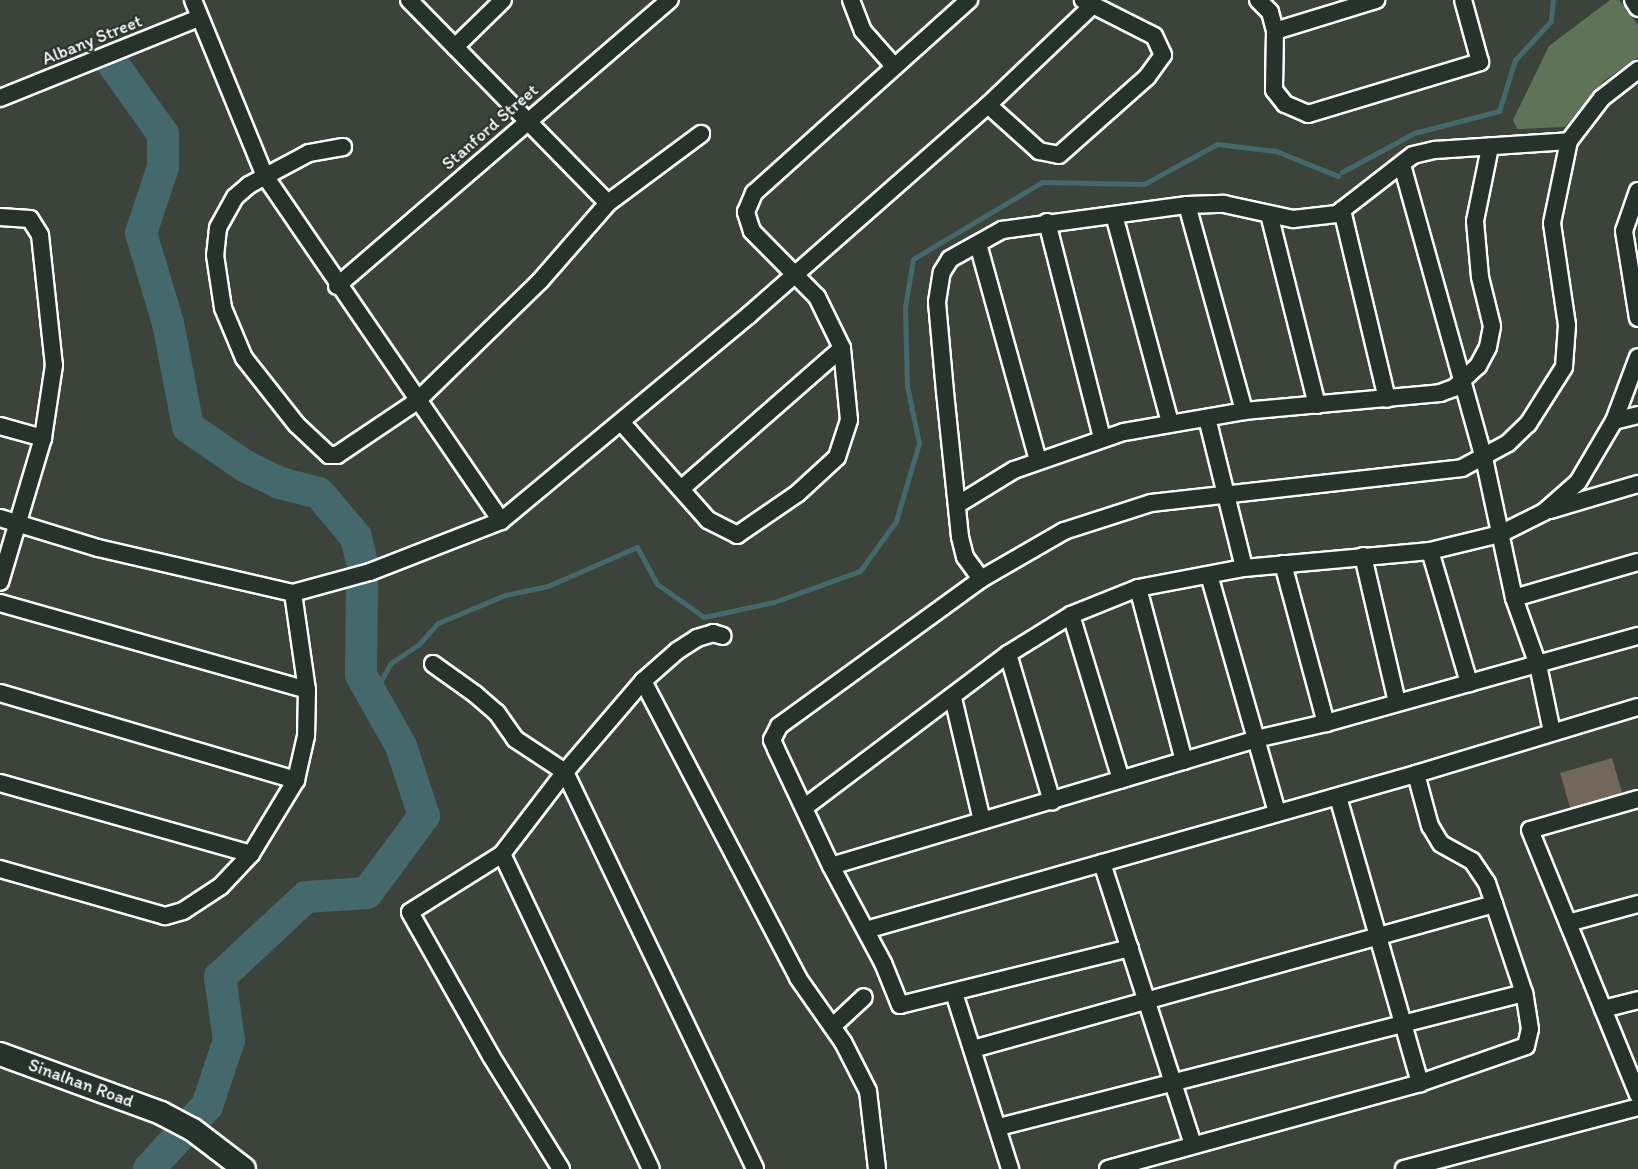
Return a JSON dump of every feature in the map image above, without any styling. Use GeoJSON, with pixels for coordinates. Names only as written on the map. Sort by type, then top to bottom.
{"type":"FeatureCollection","features":[{"type":"Feature","properties":{"kind":"street"},"geometry":{"type":"LineString","coordinates":[[193,0],[265,176],[337,285],[501,521]]}},
{"type":"Feature","properties":{"kind":"street"},"geometry":{"type":"LineString","coordinates":[[409,0],[608,203]]}},
{"type":"Feature","properties":{"kind":"street"},"geometry":{"type":"LineString","coordinates":[[455,47],[503,0]]}},
{"type":"Feature","properties":{"kind":"street","name":"Stanford Street"},"geometry":{"type":"LineString","coordinates":[[337,285],[670,0]]}},
{"type":"Feature","properties":{"kind":"street"},"geometry":{"type":"LineString","coordinates":[[851,0],[863,32],[894,66]]}},
{"type":"Feature","properties":{"kind":"street"},"geometry":{"type":"LineString","coordinates":[[622,423],[708,520],[737,535],[798,494],[837,457],[849,420],[842,348],[817,297],[797,273],[752,231],[746,212],[754,193],[969,0]]}},
{"type":"Feature","properties":{"kind":"street"},"geometry":{"type":"LineString","coordinates":[[1258,0],[1270,12],[1275,31],[1274,90],[1285,104],[1308,114],[1480,62],[1463,0]]}},
{"type":"Feature","properties":{"kind":"street"},"geometry":{"type":"LineString","coordinates":[[1275,31],[1376,0]]}},
{"type":"Feature","properties":{"kind":"street"},"geometry":{"type":"LineString","coordinates":[[1633,0],[1638,8]]}},
{"type":"Feature","properties":{"kind":"street"},"geometry":{"type":"LineString","coordinates":[[0,518],[98,548],[293,593],[370,572],[501,521],[622,423],[988,105],[1088,2],[1154,36],[1163,56],[1147,77],[1059,155],[1039,151],[988,105]]}},
{"type":"Feature","properties":{"kind":"street","name":"Albany Street"},"geometry":{"type":"LineString","coordinates":[[0,98],[199,18]]}},
{"type":"Feature","properties":{"kind":"street"},"geometry":{"type":"LineString","coordinates":[[1130,948],[900,1005],[866,930],[831,866],[772,740],[779,726],[981,579],[1023,552],[1071,529],[1151,503],[1462,468],[1484,458],[1528,424],[1564,367],[1567,325],[1552,223],[1569,141],[1602,98],[1638,70]]}},
{"type":"Feature","properties":{"kind":"street"},"geometry":{"type":"LineString","coordinates":[[343,147],[309,153],[265,176],[235,197],[218,228],[215,255],[223,308],[244,358],[297,424],[329,455],[337,455],[417,401],[540,281],[608,203],[701,134]]}},
{"type":"Feature","properties":{"kind":"street"},"geometry":{"type":"LineString","coordinates":[[981,579],[964,557],[937,302],[942,272],[950,259],[1002,230],[1047,222],[1187,205],[1224,204],[1293,219],[1342,210],[1413,155],[1435,150],[1569,141]]}},
{"type":"Feature","properties":{"kind":"street"},"geometry":{"type":"LineString","coordinates":[[957,505],[1038,460],[1102,437],[1244,411],[1440,393],[1463,382],[1488,347],[1492,326],[1480,278],[1475,221],[1490,147]]}},
{"type":"Feature","properties":{"kind":"street"},"geometry":{"type":"LineString","coordinates":[[1402,165],[1484,458],[1514,598],[1538,665],[1552,732]]}},
{"type":"Feature","properties":{"kind":"street"},"geometry":{"type":"LineString","coordinates":[[1637,193],[1631,229],[1638,318]]}},
{"type":"Feature","properties":{"kind":"street"},"geometry":{"type":"LineString","coordinates":[[1187,205],[1244,411]]}},
{"type":"Feature","properties":{"kind":"street"},"geometry":{"type":"LineString","coordinates":[[1342,210],[1387,399]]}},
{"type":"Feature","properties":{"kind":"street"},"geometry":{"type":"LineString","coordinates":[[1269,214],[1317,405]]}},
{"type":"Feature","properties":{"kind":"street"},"geometry":{"type":"LineString","coordinates":[[1114,215],[1170,423]]}},
{"type":"Feature","properties":{"kind":"street"},"geometry":{"type":"LineString","coordinates":[[0,217],[30,219],[40,235],[54,365],[43,438],[0,582]]}},
{"type":"Feature","properties":{"kind":"street"},"geometry":{"type":"LineString","coordinates":[[1047,222],[1102,437]]}},
{"type":"Feature","properties":{"kind":"street"},"geometry":{"type":"LineString","coordinates":[[978,244],[1038,460]]}},
{"type":"Feature","properties":{"kind":"street"},"geometry":{"type":"LineString","coordinates":[[681,489],[842,348]]}},
{"type":"Feature","properties":{"kind":"street"},"geometry":{"type":"LineString","coordinates":[[1544,512],[1578,483],[1614,422],[1638,357]]}},
{"type":"Feature","properties":{"kind":"street"},"geometry":{"type":"LineString","coordinates":[[1614,422],[1638,415]]}},
{"type":"Feature","properties":{"kind":"street"},"geometry":{"type":"LineString","coordinates":[[1208,418],[1244,568]]}},
{"type":"Feature","properties":{"kind":"street"},"geometry":{"type":"LineString","coordinates":[[0,426],[43,438]]}},
{"type":"Feature","properties":{"kind":"street"},"geometry":{"type":"LineString","coordinates":[[805,807],[953,698],[1008,654],[1071,615],[1138,588],[1244,568],[1430,550],[1500,534],[1544,512],[1638,484]]}},
{"type":"Feature","properties":{"kind":"street"},"geometry":{"type":"LineString","coordinates":[[1430,550],[1469,683]]}},
{"type":"Feature","properties":{"kind":"street"},"geometry":{"type":"LineString","coordinates":[[1363,556],[1397,702]]}},
{"type":"Feature","properties":{"kind":"street"},"geometry":{"type":"LineString","coordinates":[[1514,598],[1638,562]]}},
{"type":"Feature","properties":{"kind":"street"},"geometry":{"type":"LineString","coordinates":[[1283,564],[1326,723]]}},
{"type":"Feature","properties":{"kind":"street"},"geometry":{"type":"LineString","coordinates":[[1209,575],[1277,812]]}},
{"type":"Feature","properties":{"kind":"street"},"geometry":{"type":"LineString","coordinates":[[1138,588],[1184,761]]}},
{"type":"Feature","properties":{"kind":"street"},"geometry":{"type":"LineString","coordinates":[[0,869],[165,916],[183,911],[221,886],[251,854],[296,780],[306,736],[307,690],[293,593]]}},
{"type":"Feature","properties":{"kind":"street"},"geometry":{"type":"LineString","coordinates":[[0,603],[307,690]]}},
{"type":"Feature","properties":{"kind":"street"},"geometry":{"type":"LineString","coordinates":[[1071,615],[1121,780]]}},
{"type":"Feature","properties":{"kind":"street"},"geometry":{"type":"LineString","coordinates":[[561,1169],[491,1056],[410,912],[502,854],[565,772],[643,681],[686,643],[713,633],[723,636]]}},
{"type":"Feature","properties":{"kind":"street"},"geometry":{"type":"LineString","coordinates":[[831,866],[1052,802],[1256,739],[1326,723],[1638,636]]}},
{"type":"Feature","properties":{"kind":"street"},"geometry":{"type":"LineString","coordinates":[[1008,654],[1052,802]]}},
{"type":"Feature","properties":{"kind":"street"},"geometry":{"type":"LineString","coordinates":[[433,664],[476,694],[515,739],[565,772],[755,1169]]}},
{"type":"Feature","properties":{"kind":"street"},"geometry":{"type":"LineString","coordinates":[[643,681],[798,978],[833,1026],[868,1091],[877,1169]]}},
{"type":"Feature","properties":{"kind":"street"},"geometry":{"type":"LineString","coordinates":[[0,693],[296,780]]}},
{"type":"Feature","properties":{"kind":"street"},"geometry":{"type":"LineString","coordinates":[[953,698],[982,821]]}},
{"type":"Feature","properties":{"kind":"street"},"geometry":{"type":"LineString","coordinates":[[866,930],[1277,812],[1338,797],[1638,708]]}},
{"type":"Feature","properties":{"kind":"street"},"geometry":{"type":"LineString","coordinates":[[1108,1169],[1420,1083],[1526,1046],[1530,1029],[1524,993],[1487,883],[1472,861],[1441,844],[1430,826],[1416,774]]}},
{"type":"Feature","properties":{"kind":"street"},"geometry":{"type":"LineString","coordinates":[[0,783],[251,854]]}},
{"type":"Feature","properties":{"kind":"street"},"geometry":{"type":"LineString","coordinates":[[1338,797],[1420,1083]]}},
{"type":"Feature","properties":{"kind":"street"},"geometry":{"type":"LineString","coordinates":[[1638,800],[1530,830],[1638,1095]]}},
{"type":"Feature","properties":{"kind":"street"},"geometry":{"type":"LineString","coordinates":[[502,854],[651,1169]]}},
{"type":"Feature","properties":{"kind":"street"},"geometry":{"type":"LineString","coordinates":[[1102,863],[1193,1145]]}},
{"type":"Feature","properties":{"kind":"street"},"geometry":{"type":"LineString","coordinates":[[973,1049],[1147,1003],[1377,935],[1494,904]]}},
{"type":"Feature","properties":{"kind":"street"},"geometry":{"type":"LineString","coordinates":[[1568,923],[1638,904]]}},
{"type":"Feature","properties":{"kind":"street"},"geometry":{"type":"LineString","coordinates":[[954,993],[999,1127],[1010,1169]]}},
{"type":"Feature","properties":{"kind":"street"},"geometry":{"type":"LineString","coordinates":[[999,1127],[1524,993]]}},
{"type":"Feature","properties":{"kind":"street"},"geometry":{"type":"LineString","coordinates":[[833,1026],[864,997]]}},
{"type":"Feature","properties":{"kind":"street"},"geometry":{"type":"LineString","coordinates":[[1603,1009],[1638,1000]]}},
{"type":"Feature","properties":{"kind":"street","name":"Sinalhan Road"},"geometry":{"type":"LineString","coordinates":[[0,1054],[161,1113],[193,1130],[244,1169]]}},
{"type":"Feature","properties":{"kind":"street"},"geometry":{"type":"LineString","coordinates":[[1404,1169],[1638,1107]]}},
{"type":"Feature","properties":{"kind":"green space"},"geometry":{"type":"Polygon","coordinates":[[[1610,0],[1619,0],[1638,25],[1638,57],[1604,81],[1565,127],[1517,129],[1513,120],[1549,46],[1610,0]]]}},
{"type":"Feature","properties":{"kind":"building"},"geometry":{"type":"Polygon","coordinates":[[[1612,758],[1622,793],[1570,807],[1560,773],[1612,758]]]}},
{"type":"Feature","properties":{"kind":"waterway"},"geometry":{"type":"LineString","coordinates":[[1342,172],[1414,133],[1499,111],[1515,60],[1551,21],[1553,0]]}},
{"type":"Feature","properties":{"kind":"waterway"},"geometry":{"type":"LineString","coordinates":[[113,64],[163,134],[163,167],[141,233],[168,323],[188,427],[245,466],[280,483],[319,493],[356,537],[361,559]]}},
{"type":"Feature","properties":{"kind":"waterway"},"geometry":{"type":"LineString","coordinates":[[373,695],[391,663],[419,644],[438,623],[505,595],[548,586],[637,547],[657,584],[704,617],[774,602],[860,571],[896,521],[919,443],[907,386],[905,307],[913,259],[1042,182],[1144,184],[1217,144],[1276,151],[1338,176]]}},
{"type":"Feature","properties":{"kind":"waterway"},"geometry":{"type":"LineString","coordinates":[[149,1169],[207,1106],[229,1040],[220,977],[306,897],[367,893],[424,816],[401,746],[361,675],[362,582]]}}]}
